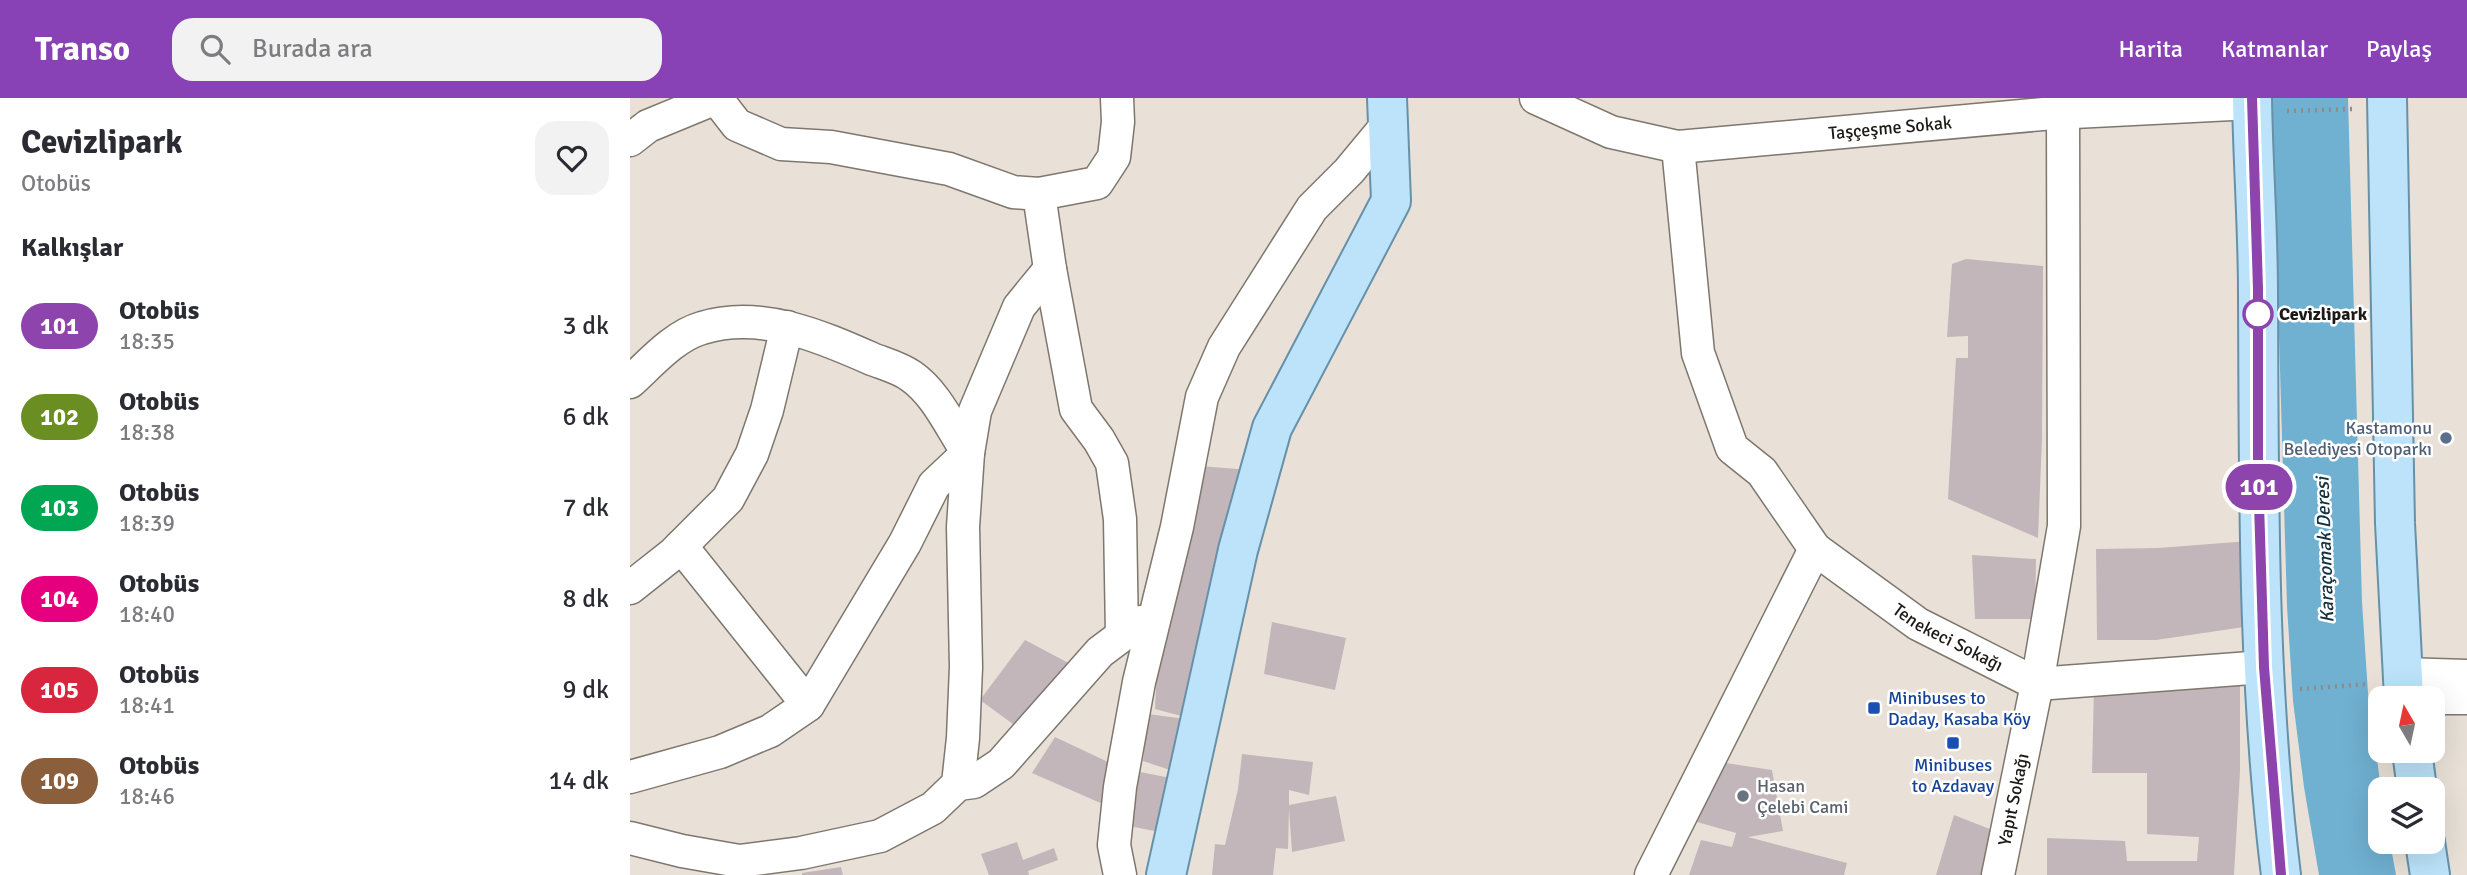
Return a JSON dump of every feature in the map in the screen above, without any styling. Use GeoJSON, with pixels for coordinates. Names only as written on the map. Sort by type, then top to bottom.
{"type":"FeatureCollection","features":[{"type":"Feature","properties":{"kind":"main road"},"geometry":{"type":"LineString","coordinates":[[2375,103],[2395,523],[2397,686]]}},
{"type":"Feature","properties":{"kind":"main road"},"geometry":{"type":"LineString","coordinates":[[2261,104],[2258,470],[2278,678],[2281,875]]}},
{"type":"Feature","properties":{"kind":"main road"},"geometry":{"type":"LineString","coordinates":[[1166,875],[1238,550],[1272,428],[1391,201],[1387,111]]}},
{"type":"Feature","properties":{"kind":"main road"},"geometry":{"type":"LineString","coordinates":[[2427,854],[2430,875]]}},
{"type":"Feature","properties":{"kind":"street"},"geometry":{"type":"LineString","coordinates":[[630,140],[648,126],[716,98],[737,125],[781,145],[831,147],[949,169],[1013,192],[1039,194],[1097,183],[1114,157],[1118,122],[1116,98]]}},
{"type":"Feature","properties":{"kind":"street","name":"Taşçeşme Sokak"},"geometry":{"type":"LineString","coordinates":[[1536,98],[1611,132],[1678,147],[2063,112],[2261,104]]}},
{"type":"Feature","properties":{"kind":"street"},"geometry":{"type":"LineString","coordinates":[[1120,875],[1114,845],[1120,787],[1139,682],[1177,527],[1202,397],[1224,347],[1312,208],[1349,171],[1387,111]]}},
{"type":"Feature","properties":{"kind":"street","name":"Yapıt Sokağı"},"geometry":{"type":"LineString","coordinates":[[1998,875],[2037,684],[2064,526],[2063,112]]}},
{"type":"Feature","properties":{"kind":"street","name":"Tenekeci Sokağı"},"geometry":{"type":"LineString","coordinates":[[1678,147],[1698,353],[1732,448],[1762,472],[1815,550],[1918,624],[2037,684]]}},
{"type":"Feature","properties":{"kind":"street"},"geometry":{"type":"LineString","coordinates":[[1039,194],[1076,409],[1112,463],[1120,519],[1122,635]]}},
{"type":"Feature","properties":{"kind":"street"},"geometry":{"type":"LineString","coordinates":[[958,784],[966,667],[963,527],[968,453],[975,411],[1019,307],[1050,270]]}},
{"type":"Feature","properties":{"kind":"street"},"geometry":{"type":"LineString","coordinates":[[630,382],[664,350],[701,328],[749,321],[786,327],[834,342],[911,376],[932,396],[968,453]]}},
{"type":"Feature","properties":{"kind":"street"},"geometry":{"type":"LineString","coordinates":[[630,588],[681,546],[728,499],[752,454],[766,410],[786,327]]}},
{"type":"Feature","properties":{"kind":"street"},"geometry":{"type":"LineString","coordinates":[[630,776],[720,752],[770,731],[808,705],[905,543],[934,485],[968,453]]}},
{"type":"Feature","properties":{"kind":"street"},"geometry":{"type":"LineString","coordinates":[[681,546],[808,705]]}},
{"type":"Feature","properties":{"kind":"street"},"geometry":{"type":"LineString","coordinates":[[1651,875],[1815,550]]}},
{"type":"Feature","properties":{"kind":"street"},"geometry":{"type":"LineString","coordinates":[[630,838],[739,862],[802,853],[880,836],[933,808],[958,784],[974,782],[1001,764],[1100,652],[1155,611]]}},
{"type":"Feature","properties":{"kind":"street"},"geometry":{"type":"LineString","coordinates":[[2409,686],[2467,676]]}},
{"type":"Feature","properties":{"kind":"street"},"geometry":{"type":"LineString","coordinates":[[2037,684],[2278,678]]}},
{"type":"Feature","properties":{"kind":"street"},"geometry":{"type":"LineString","coordinates":[[2445,695],[2467,698]]}},
{"type":"Feature","properties":{"kind":"path"},"geometry":{"type":"LineString","coordinates":[[2261,104],[2375,103]]}},
{"type":"Feature","properties":{"kind":"path"},"geometry":{"type":"LineString","coordinates":[[2278,678],[2373,686]]}},
{"type":"Feature","properties":{"kind":"water","name":"Karaçomak Deresi"},"geometry":{"type":"Polygon","coordinates":[[[2272,98],[2348,98],[2362,602],[2368,693],[2368,763],[2377,763],[2379,777],[2368,777],[2368,854],[2392,854],[2396,875],[2319,875],[2293,701],[2287,606],[2272,98]]]}},
{"type":"Feature","properties":{"kind":"building"},"geometry":{"type":"Polygon","coordinates":[[[1966,259],[2043,266],[2042,439],[2038,538],[1948,499],[1956,358],[1968,358],[1968,336],[1947,337],[1952,264],[1966,259]]]}},
{"type":"Feature","properties":{"kind":"building"},"geometry":{"type":"Polygon","coordinates":[[[1200,466],[1250,470],[1240,521],[1233,522],[1223,548],[1234,551],[1211,651],[1200,721],[1155,709],[1158,642],[1168,588],[1193,508],[1200,466]]]}},
{"type":"Feature","properties":{"kind":"building"},"geometry":{"type":"Polygon","coordinates":[[[2249,541],[2244,627],[2156,640],[2097,640],[2096,549],[2158,548],[2249,541]]]}},
{"type":"Feature","properties":{"kind":"building"},"geometry":{"type":"Polygon","coordinates":[[[1972,555],[2036,559],[2035,619],[1975,619],[1972,555]]]}},
{"type":"Feature","properties":{"kind":"building"},"geometry":{"type":"Polygon","coordinates":[[[1272,622],[1346,638],[1335,690],[1264,674],[1272,622]]]}},
{"type":"Feature","properties":{"kind":"building"},"geometry":{"type":"Polygon","coordinates":[[[1025,640],[1078,668],[1024,732],[980,700],[1025,640]]]}},
{"type":"Feature","properties":{"kind":"building"},"geometry":{"type":"Polygon","coordinates":[[[2240,685],[2240,772],[2234,875],[2047,875],[2047,838],[2125,841],[2127,861],[2197,861],[2199,837],[2147,834],[2147,773],[2092,773],[2094,688],[2240,685]]]}},
{"type":"Feature","properties":{"kind":"building"},"geometry":{"type":"Polygon","coordinates":[[[1148,714],[1200,721],[1188,776],[1143,761],[1148,714]]]}},
{"type":"Feature","properties":{"kind":"building"},"geometry":{"type":"Polygon","coordinates":[[[1055,737],[1123,769],[1105,805],[1032,773],[1055,737]]]}},
{"type":"Feature","properties":{"kind":"building"},"geometry":{"type":"Polygon","coordinates":[[[1242,754],[1313,762],[1309,795],[1289,790],[1289,805],[1336,796],[1345,841],[1292,852],[1289,809],[1288,849],[1276,848],[1273,875],[1212,875],[1215,844],[1225,845],[1238,789],[1242,754]]]}},
{"type":"Feature","properties":{"kind":"building"},"geometry":{"type":"Polygon","coordinates":[[[1726,763],[1772,770],[1783,831],[1748,837],[1847,863],[1844,875],[1689,875],[1701,840],[1732,847],[1736,833],[1697,822],[1726,763]]]}},
{"type":"Feature","properties":{"kind":"building"},"geometry":{"type":"Polygon","coordinates":[[[1140,772],[1181,780],[1170,834],[1129,826],[1140,772]]]}},
{"type":"Feature","properties":{"kind":"building"},"geometry":{"type":"Polygon","coordinates":[[[1954,815],[2000,833],[1991,875],[1936,875],[1954,815]]]}},
{"type":"Feature","properties":{"kind":"building"},"geometry":{"type":"Polygon","coordinates":[[[1017,842],[1023,860],[1054,848],[1058,860],[1028,871],[1029,875],[989,875],[981,854],[1017,842]]]}},
{"type":"Feature","properties":{"kind":"building"},"geometry":{"type":"Polygon","coordinates":[[[841,867],[843,875],[802,875],[802,873],[841,867]]]}},
{"type":"Feature","properties":{"kind":"bus line","name":"101"},"geometry":{"type":"LineString","coordinates":[[2252,98],[2264,667],[2281,875]]}},
{"type":"Feature","properties":{"kind":"place","name":"Cevizlipark"},"geometry":{"type":"Point","coordinates":[2258,314]}},
{"type":"Feature","properties":{"kind":"place","name":"Kastamonu Belediyesi Otoparkı"},"geometry":{"type":"Point","coordinates":[2446,438]}},
{"type":"Feature","properties":{"kind":"place","name":"Minibuses to Daday, Kasaba Köy"},"geometry":{"type":"Point","coordinates":[1874,708]}},
{"type":"Feature","properties":{"kind":"place","name":"Minibuses to Azdavay"},"geometry":{"type":"Point","coordinates":[1953,743]}},
{"type":"Feature","properties":{"kind":"place","name":"Hasan Çelebi Cami"},"geometry":{"type":"Point","coordinates":[1743,796]}}]}
